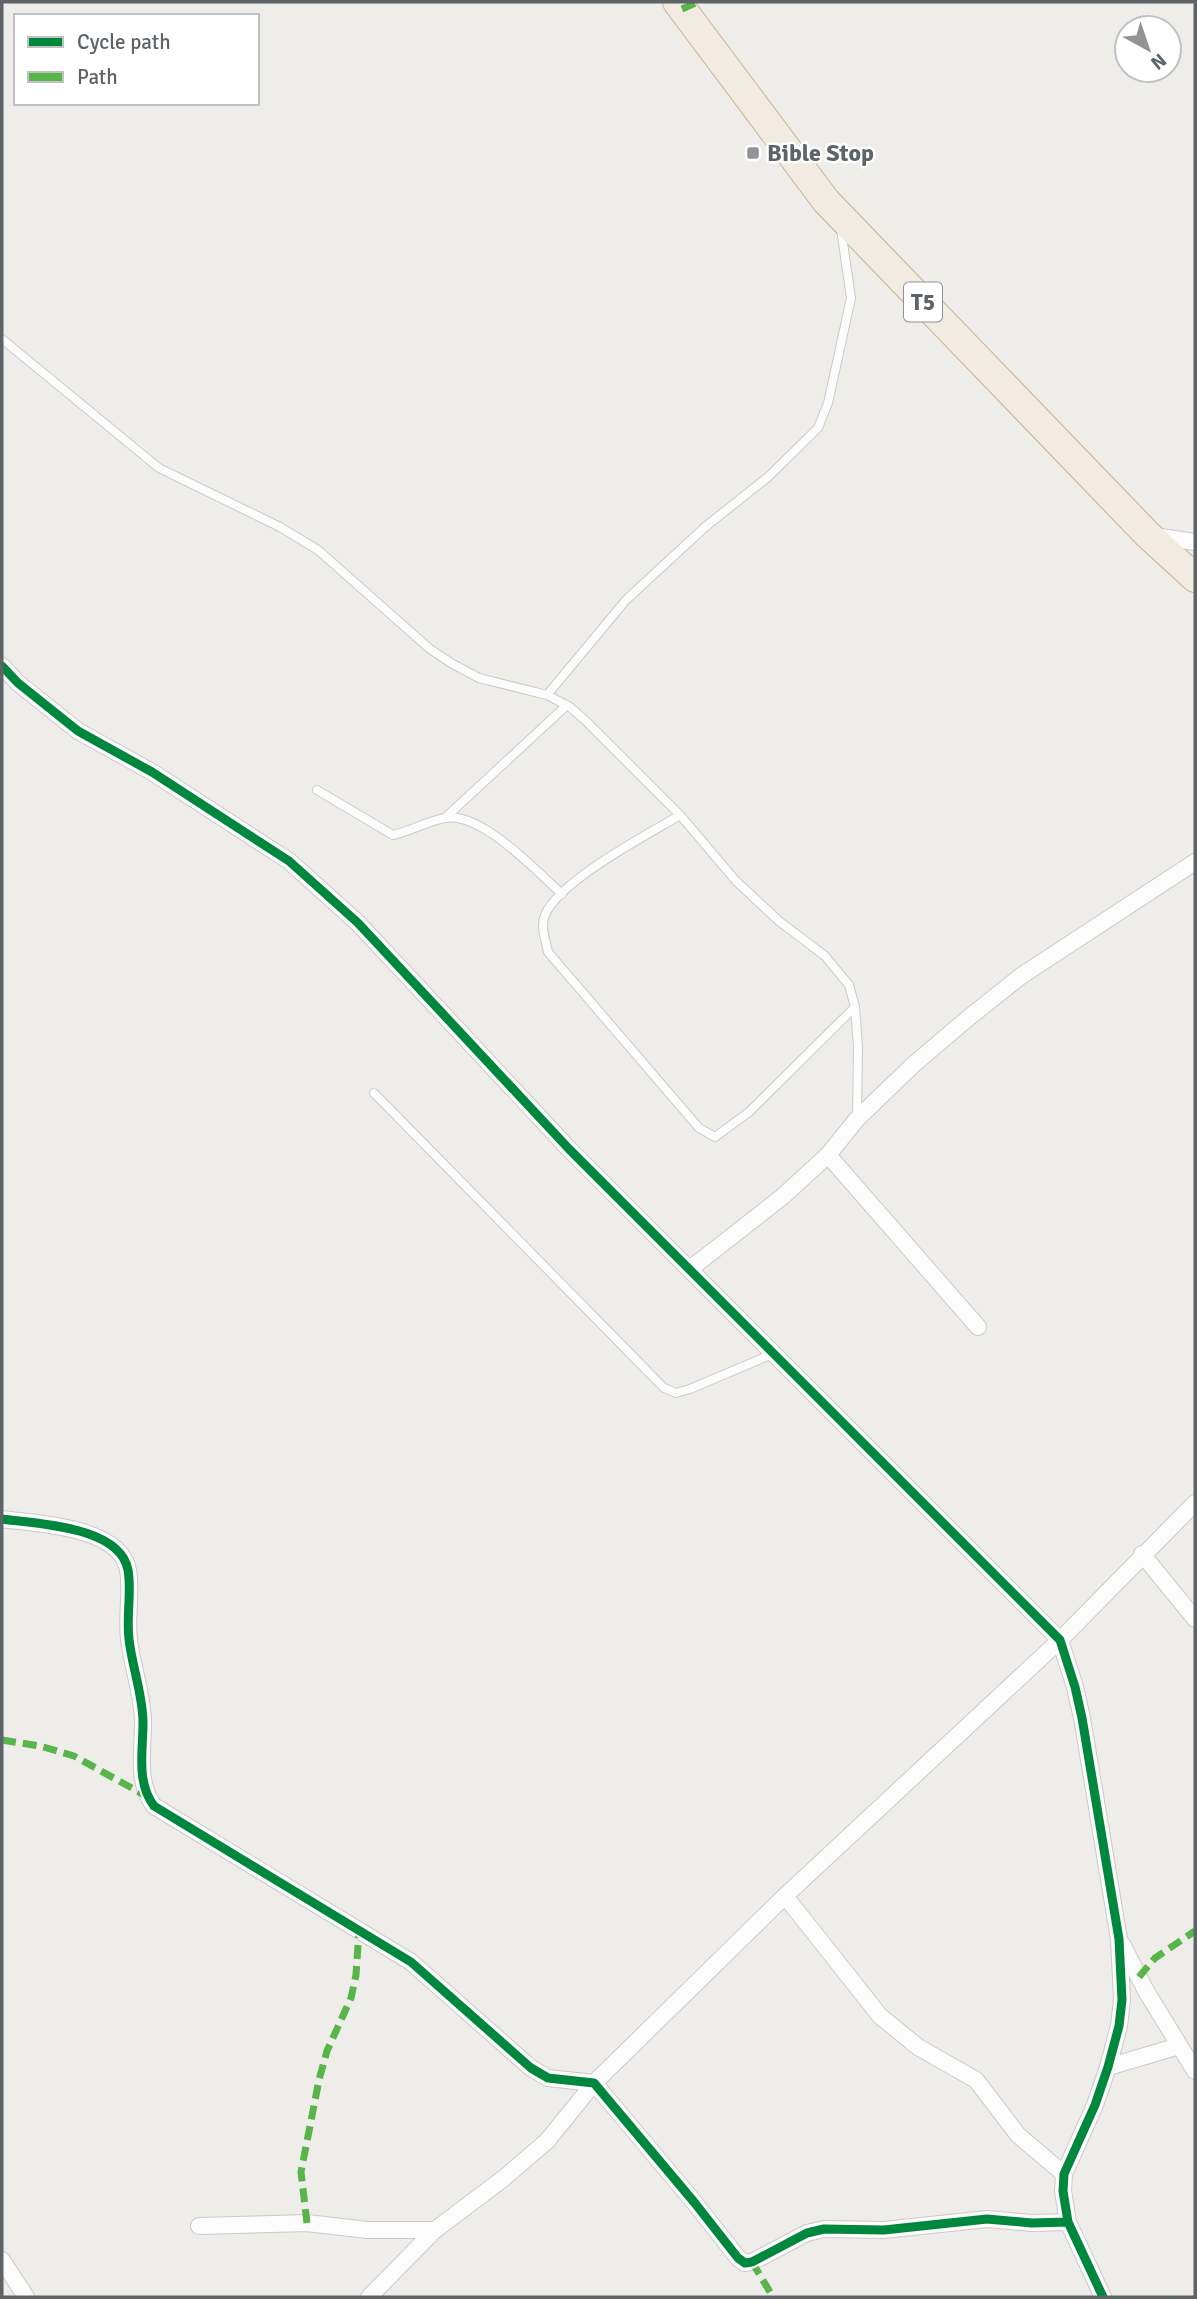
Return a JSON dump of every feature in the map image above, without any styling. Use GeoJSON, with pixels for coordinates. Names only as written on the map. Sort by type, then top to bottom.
{"type":"FeatureCollection","features":[{"type":"Feature","properties":{"kind":"highway","name":"T5"},"geometry":{"type":"LineString","coordinates":[[677,2],[826,201],[1148,535],[1195,578]]}},
{"type":"Feature","properties":{"kind":"street"},"geometry":{"type":"LineString","coordinates":[[1148,535],[1195,542]]}},
{"type":"Feature","properties":{"kind":"street"},"geometry":{"type":"LineString","coordinates":[[2,666],[78,731],[152,772],[289,861],[358,923],[569,1149],[1060,1640],[1082,1718],[1119,1939],[1122,2014],[1095,2105],[1064,2174],[1063,2191],[1068,2222],[1103,2297]]}},
{"type":"Feature","properties":{"kind":"street"},"geometry":{"type":"LineString","coordinates":[[690,1269],[782,1198],[828,1155],[857,1119],[913,1065],[1021,976],[1195,863]]}},
{"type":"Feature","properties":{"kind":"street"},"geometry":{"type":"LineString","coordinates":[[828,1155],[978,1327]]}},
{"type":"Feature","properties":{"kind":"street"},"geometry":{"type":"LineString","coordinates":[[369,2297],[435,2230],[504,2178],[547,2141],[594,2084],[785,1896],[1060,1640],[1195,1503]]}},
{"type":"Feature","properties":{"kind":"street"},"geometry":{"type":"LineString","coordinates":[[2,1519],[86,1532],[113,1546],[124,1556],[130,1589],[129,1645],[143,1720],[144,1784],[154,1805],[411,1962],[531,2068],[548,2078],[594,2084],[738,2258],[745,2263],[752,2262],[807,2233],[824,2229],[884,2230],[987,2219],[1032,2223],[1068,2222]]}},
{"type":"Feature","properties":{"kind":"street"},"geometry":{"type":"LineString","coordinates":[[1142,1554],[1195,1619]]}},
{"type":"Feature","properties":{"kind":"street"},"geometry":{"type":"LineString","coordinates":[[785,1896],[880,2016],[918,2047],[976,2080],[1018,2135],[1064,2174]]}},
{"type":"Feature","properties":{"kind":"street"},"geometry":{"type":"LineString","coordinates":[[1119,1939],[1146,1992],[1195,2071]]}},
{"type":"Feature","properties":{"kind":"street"},"geometry":{"type":"LineString","coordinates":[[1108,2067],[1179,2046]]}},
{"type":"Feature","properties":{"kind":"street"},"geometry":{"type":"LineString","coordinates":[[199,2226],[307,2223],[367,2230],[435,2230]]}},
{"type":"Feature","properties":{"kind":"street"},"geometry":{"type":"LineString","coordinates":[[2,2260],[26,2297]]}},
{"type":"Feature","properties":{"kind":"lane"},"geometry":{"type":"LineString","coordinates":[[547,695],[626,600],[705,527],[768,477],[818,428],[828,403],[851,298],[840,216]]}},
{"type":"Feature","properties":{"kind":"lane"},"geometry":{"type":"LineString","coordinates":[[2,339],[159,468],[280,527],[318,550],[430,649],[451,663],[479,678],[547,695],[567,705],[586,721],[680,815],[736,881],[779,921],[825,956],[849,985],[855,1007],[858,1047],[857,1119]]}},
{"type":"Feature","properties":{"kind":"lane"},"geometry":{"type":"LineString","coordinates":[[445,818],[567,705]]}},
{"type":"Feature","properties":{"kind":"lane"},"geometry":{"type":"LineString","coordinates":[[317,790],[393,835],[445,818],[462,818],[506,844],[562,894]]}},
{"type":"Feature","properties":{"kind":"lane"},"geometry":{"type":"LineString","coordinates":[[680,815],[589,871],[562,894],[545,915],[543,928],[548,953],[699,1128],[715,1137],[727,1130],[749,1112],[855,1007]]}},
{"type":"Feature","properties":{"kind":"lane"},"geometry":{"type":"LineString","coordinates":[[374,1093],[664,1388],[677,1393],[690,1389],[775,1353]]}},
{"type":"Feature","properties":{"kind":"marked path"},"geometry":{"type":"LineString","coordinates":[[682,9],[698,2]]}},
{"type":"Feature","properties":{"kind":"marked path"},"geometry":{"type":"LineString","coordinates":[[2,1740],[40,1746],[74,1756],[148,1797]]}},
{"type":"Feature","properties":{"kind":"marked path"},"geometry":{"type":"LineString","coordinates":[[307,2223],[301,2172],[327,2051],[351,1998],[356,1975],[359,1930]]}},
{"type":"Feature","properties":{"kind":"marked path"},"geometry":{"type":"LineString","coordinates":[[1139,1977],[1155,1958],[1195,1931]]}},
{"type":"Feature","properties":{"kind":"marked path"},"geometry":{"type":"LineString","coordinates":[[752,2262],[773,2297]]}},
{"type":"Feature","properties":{"kind":"cycle path"},"geometry":{"type":"LineString","coordinates":[[2,666],[18,683],[78,731],[152,772],[289,861],[358,923],[569,1149],[1060,1640],[1082,1718],[1119,1939],[1122,2000],[1119,2026],[1095,2105],[1064,2174],[1063,2191],[1068,2222],[1103,2297]]}},
{"type":"Feature","properties":{"kind":"cycle path"},"geometry":{"type":"LineString","coordinates":[[2,1519],[75,1530],[110,1544],[122,1555],[128,1570],[129,1639],[143,1712],[143,1777],[148,1797],[154,1806],[411,1962],[531,2068],[548,2078],[594,2083],[738,2258],[745,2263],[752,2262],[807,2233],[824,2229],[884,2230],[987,2219],[1032,2223],[1068,2222]]}},
{"type":"Feature","properties":{"kind":"place","name":"Bible Stop"},"geometry":{"type":"Point","coordinates":[753,153]}}]}
